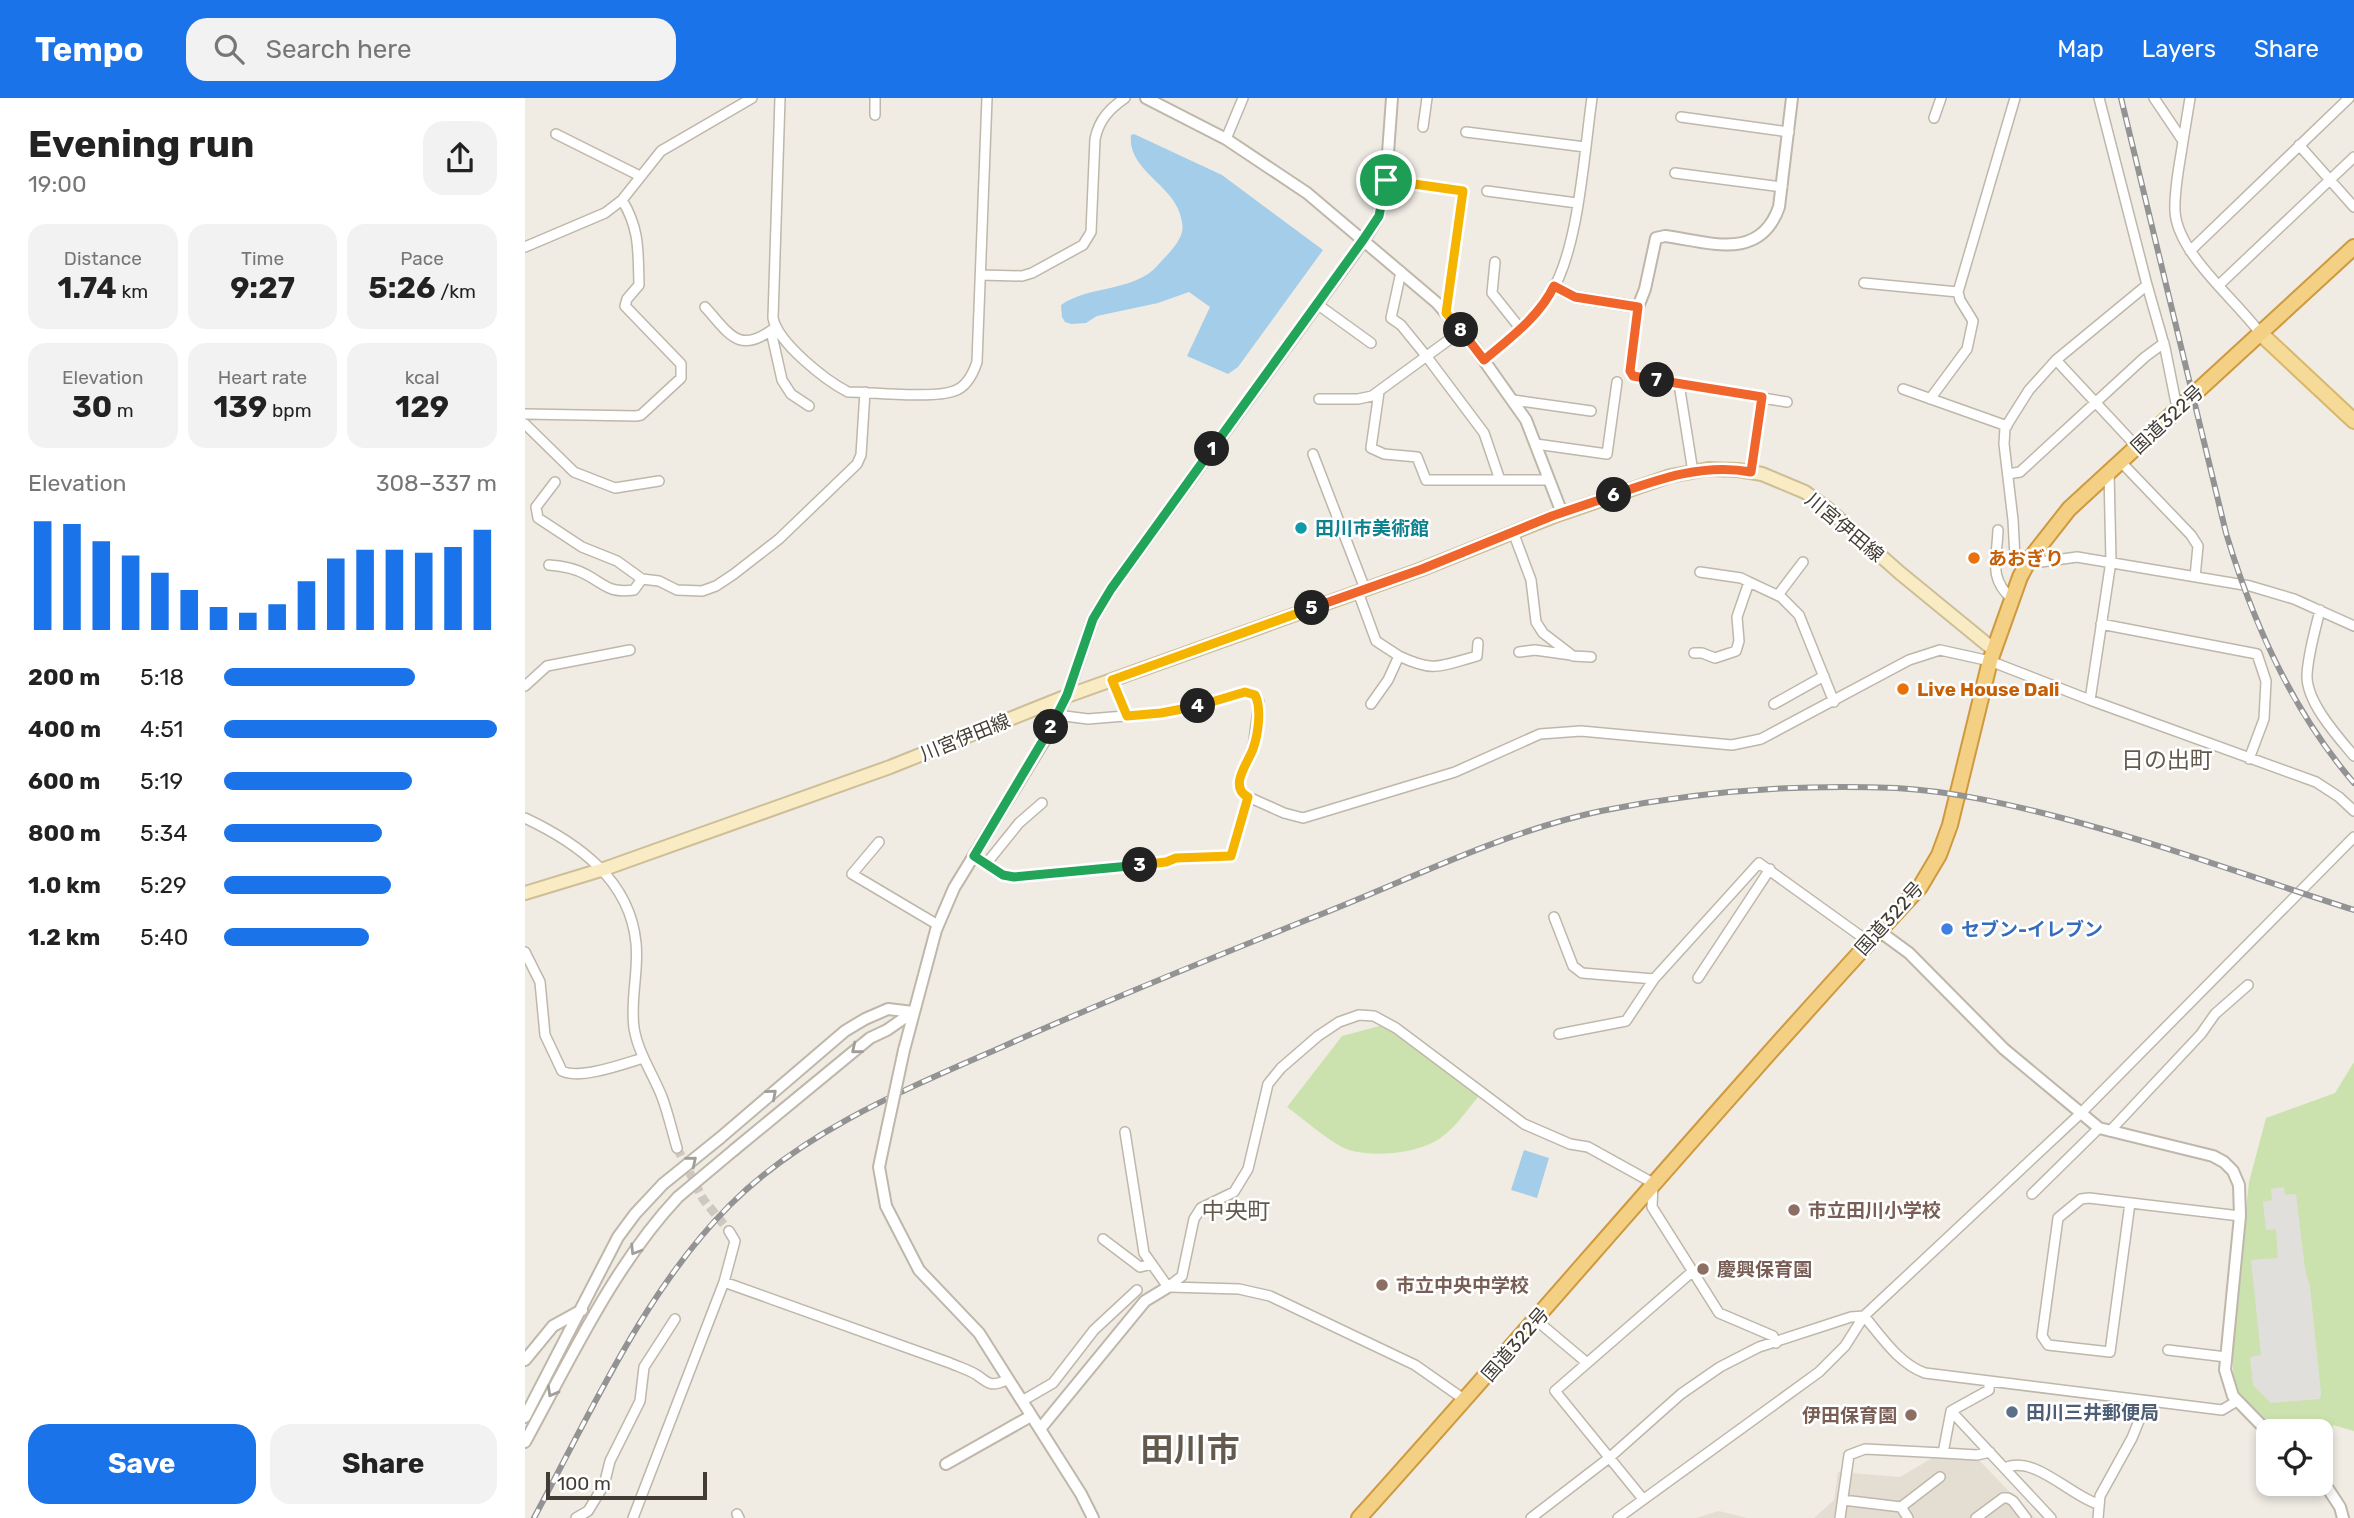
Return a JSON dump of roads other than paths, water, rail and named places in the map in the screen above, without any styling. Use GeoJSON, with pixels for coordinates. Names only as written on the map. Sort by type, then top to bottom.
{"type":"FeatureCollection","features":[{"type":"Feature","properties":{"kind":"highway","name":"国道322号"},"geometry":{"type":"LineString","coordinates":[[1359,1518],[1536,1320],[1653,1183],[1920,887],[1939,855],[1950,825],[1992,655],[2012,599],[2027,564],[2069,509],[2354,247]]}},
{"type":"Feature","properties":{"kind":"main road"},"geometry":{"type":"LineString","coordinates":[[2260,334],[2354,421]]}},
{"type":"Feature","properties":{"kind":"main road","name":"川宮伊田線"},"geometry":{"type":"LineString","coordinates":[[525,893],[604,870],[890,767],[1067,695],[1362,591],[1562,513],[1669,476],[1707,469],[1762,474],[1805,492],[1828,509],[1992,655]]}},
{"type":"Feature","properties":{"kind":"street"},"geometry":{"type":"LineString","coordinates":[[525,247],[605,213],[622,200],[661,151],[753,98]]}},
{"type":"Feature","properties":{"kind":"street"},"geometry":{"type":"LineString","coordinates":[[780,98],[773,330],[782,380],[791,394],[809,406]]}},
{"type":"Feature","properties":{"kind":"street"},"geometry":{"type":"LineString","coordinates":[[875,98],[875,115]]}},
{"type":"Feature","properties":{"kind":"street"},"geometry":{"type":"LineString","coordinates":[[773,330],[835,385],[848,392],[940,394],[956,391],[965,384],[977,362],[988,98]]}},
{"type":"Feature","properties":{"kind":"street"},"geometry":{"type":"LineString","coordinates":[[981,275],[1022,276],[1083,245],[1091,232],[1098,125],[1106,113],[1125,98]]}},
{"type":"Feature","properties":{"kind":"street"},"geometry":{"type":"LineString","coordinates":[[1146,98],[1226,139],[1307,193],[1446,313],[1484,360],[1526,420],[1562,513]]}},
{"type":"Feature","properties":{"kind":"street"},"geometry":{"type":"LineString","coordinates":[[1226,139],[1243,98]]}},
{"type":"Feature","properties":{"kind":"street"},"geometry":{"type":"LineString","coordinates":[[1093,1518],[1081,1494],[979,1333],[919,1270],[886,1206],[879,1167],[887,1129],[913,1012],[938,925],[954,888],[1044,741],[1067,695],[1093,619],[1111,589],[1379,216],[1386,180],[1392,98]]}},
{"type":"Feature","properties":{"kind":"street"},"geometry":{"type":"LineString","coordinates":[[1423,127],[1427,98]]}},
{"type":"Feature","properties":{"kind":"street"},"geometry":{"type":"LineString","coordinates":[[1484,360],[1550,296],[1572,239],[1592,98]]}},
{"type":"Feature","properties":{"kind":"street"},"geometry":{"type":"LineString","coordinates":[[1787,402],[1633,376],[1630,371],[1638,307],[1645,289],[1656,238],[1665,236],[1739,246],[1752,241],[1775,219],[1782,187],[1792,98]]}},
{"type":"Feature","properties":{"kind":"street"},"geometry":{"type":"LineString","coordinates":[[1934,118],[1941,98]]}},
{"type":"Feature","properties":{"kind":"street"},"geometry":{"type":"LineString","coordinates":[[1930,398],[1967,349],[1973,321],[1958,292],[2015,98]]}},
{"type":"Feature","properties":{"kind":"street"},"geometry":{"type":"LineString","coordinates":[[2099,98],[2164,343],[2177,408]]}},
{"type":"Feature","properties":{"kind":"street"},"geometry":{"type":"LineString","coordinates":[[2154,98],[2183,141]]}},
{"type":"Feature","properties":{"kind":"street"},"geometry":{"type":"LineString","coordinates":[[2190,98],[2175,211],[2180,234],[2190,251],[2260,334]]}},
{"type":"Feature","properties":{"kind":"street"},"geometry":{"type":"LineString","coordinates":[[2190,251],[2349,98]]}},
{"type":"Feature","properties":{"kind":"street"},"geometry":{"type":"LineString","coordinates":[[1681,117],[1789,132]]}},
{"type":"Feature","properties":{"kind":"street"},"geometry":{"type":"LineString","coordinates":[[1466,132],[1585,147]]}},
{"type":"Feature","properties":{"kind":"street"},"geometry":{"type":"LineString","coordinates":[[556,134],[640,176]]}},
{"type":"Feature","properties":{"kind":"street"},"geometry":{"type":"LineString","coordinates":[[2299,145],[2354,206]]}},
{"type":"Feature","properties":{"kind":"street"},"geometry":{"type":"LineString","coordinates":[[2219,285],[2354,157]]}},
{"type":"Feature","properties":{"kind":"street"},"geometry":{"type":"LineString","coordinates":[[1675,173],[1782,187]]}},
{"type":"Feature","properties":{"kind":"street"},"geometry":{"type":"LineString","coordinates":[[1386,180],[1463,191],[1446,313]]}},
{"type":"Feature","properties":{"kind":"street"},"geometry":{"type":"LineString","coordinates":[[1487,191],[1577,203]]}},
{"type":"Feature","properties":{"kind":"street"},"geometry":{"type":"LineString","coordinates":[[525,414],[641,415],[681,378],[681,365],[625,306],[627,299],[639,285],[637,234],[633,218],[622,200]]}},
{"type":"Feature","properties":{"kind":"street"},"geometry":{"type":"LineString","coordinates":[[1495,262],[1492,293],[1520,328]]}},
{"type":"Feature","properties":{"kind":"street"},"geometry":{"type":"LineString","coordinates":[[1401,272],[1391,318],[1427,357],[1484,433],[1500,480]]}},
{"type":"Feature","properties":{"kind":"street"},"geometry":{"type":"LineString","coordinates":[[1864,283],[1958,292]]}},
{"type":"Feature","properties":{"kind":"street"},"geometry":{"type":"LineString","coordinates":[[2147,285],[2056,360],[2029,390],[2007,425],[2004,444],[2017,563],[2077,557],[2250,586],[2294,599],[2354,626]]}},
{"type":"Feature","properties":{"kind":"street"},"geometry":{"type":"LineString","coordinates":[[1554,286],[1575,297],[1638,307]]}},
{"type":"Feature","properties":{"kind":"street"},"geometry":{"type":"LineString","coordinates":[[1317,304],[1371,343]]}},
{"type":"Feature","properties":{"kind":"street"},"geometry":{"type":"LineString","coordinates":[[705,307],[734,338],[749,342],[773,330]]}},
{"type":"Feature","properties":{"kind":"street"},"geometry":{"type":"LineString","coordinates":[[1319,399],[1358,399],[1378,393],[1461,331]]}},
{"type":"Feature","properties":{"kind":"street"},"geometry":{"type":"LineString","coordinates":[[2008,474],[2020,472],[2145,357],[2164,343]]}},
{"type":"Feature","properties":{"kind":"street"},"geometry":{"type":"LineString","coordinates":[[2056,360],[2137,447]]}},
{"type":"Feature","properties":{"kind":"street"},"geometry":{"type":"LineString","coordinates":[[1536,444],[1607,454],[1617,382]]}},
{"type":"Feature","properties":{"kind":"street"},"geometry":{"type":"LineString","coordinates":[[1679,384],[1693,472]]}},
{"type":"Feature","properties":{"kind":"street"},"geometry":{"type":"LineString","coordinates":[[1903,388],[2007,425]]}},
{"type":"Feature","properties":{"kind":"street"},"geometry":{"type":"LineString","coordinates":[[555,482],[536,508],[538,518],[582,547],[617,561],[642,579],[659,581],[677,590],[702,591],[725,580],[779,538],[857,464],[861,455],[865,392]]}},
{"type":"Feature","properties":{"kind":"street"},"geometry":{"type":"LineString","coordinates":[[1378,393],[1371,448],[1384,454],[1417,457],[1426,480],[1549,480]]}},
{"type":"Feature","properties":{"kind":"street"},"geometry":{"type":"LineString","coordinates":[[1751,472],[1762,397]]}},
{"type":"Feature","properties":{"kind":"street"},"geometry":{"type":"LineString","coordinates":[[1513,400],[1591,411]]}},
{"type":"Feature","properties":{"kind":"street"},"geometry":{"type":"LineString","coordinates":[[525,424],[574,472],[615,488],[659,481]]}},
{"type":"Feature","properties":{"kind":"street"},"geometry":{"type":"LineString","coordinates":[[1313,454],[1362,591],[1375,641],[1422,667],[1436,667],[1477,656],[1478,643]]}},
{"type":"Feature","properties":{"kind":"street"},"geometry":{"type":"LineString","coordinates":[[2121,462],[2191,535],[2198,546],[2195,577]]}},
{"type":"Feature","properties":{"kind":"street"},"geometry":{"type":"LineString","coordinates":[[2089,700],[2111,561],[2109,472]]}},
{"type":"Feature","properties":{"kind":"street"},"geometry":{"type":"LineString","coordinates":[[1998,530],[1996,579],[2000,589],[2012,599]]}},
{"type":"Feature","properties":{"kind":"street"},"geometry":{"type":"LineString","coordinates":[[1513,532],[1531,580],[1536,622],[1543,633],[1573,656]]}},
{"type":"Feature","properties":{"kind":"street"},"geometry":{"type":"LineString","coordinates":[[1778,595],[1803,562]]}},
{"type":"Feature","properties":{"kind":"street"},"geometry":{"type":"LineString","coordinates":[[549,565],[569,567],[587,574],[609,590],[619,592],[633,590],[642,579]]}},
{"type":"Feature","properties":{"kind":"street"},"geometry":{"type":"LineString","coordinates":[[1700,572],[1741,578],[1778,595],[1799,615],[1834,702]]}},
{"type":"Feature","properties":{"kind":"street"},"geometry":{"type":"LineString","coordinates":[[1694,653],[1715,658],[1736,651],[1739,641],[1737,617],[1749,582]]}},
{"type":"Feature","properties":{"kind":"street"},"geometry":{"type":"LineString","coordinates":[[2320,610],[2309,666],[2308,687],[2326,722],[2354,756]]}},
{"type":"Feature","properties":{"kind":"street"},"geometry":{"type":"LineString","coordinates":[[2101,624],[2257,654],[2266,681],[2264,719],[2249,759]]}},
{"type":"Feature","properties":{"kind":"street"},"geometry":{"type":"LineString","coordinates":[[1057,715],[1088,719],[1127,716],[1172,711],[1245,692],[1255,695],[1259,702],[1254,748],[1239,778],[1240,788],[1248,797],[1284,813],[1303,818],[1455,772],[1540,734],[1581,731],[1732,745],[1761,739],[1909,660],[1940,649],[1992,655],[2089,700],[2316,782],[2354,811]]}},
{"type":"Feature","properties":{"kind":"street"},"geometry":{"type":"LineString","coordinates":[[525,685],[547,666],[631,650]]}},
{"type":"Feature","properties":{"kind":"street"},"geometry":{"type":"LineString","coordinates":[[1518,652],[1535,650],[1591,657]]}},
{"type":"Feature","properties":{"kind":"street"},"geometry":{"type":"LineString","coordinates":[[1371,704],[1388,680],[1399,656]]}},
{"type":"Feature","properties":{"kind":"street"},"geometry":{"type":"LineString","coordinates":[[1774,704],[1824,676]]}},
{"type":"Feature","properties":{"kind":"street"},"geometry":{"type":"LineString","coordinates":[[1112,680],[1127,716]]}},
{"type":"Feature","properties":{"kind":"street"},"geometry":{"type":"LineString","coordinates":[[974,856],[1003,875],[1014,877],[1166,862],[1176,858],[1231,856],[1248,797]]}},
{"type":"Feature","properties":{"kind":"street"},"geometry":{"type":"LineString","coordinates":[[986,864],[1019,823],[1042,803]]}},
{"type":"Feature","properties":{"kind":"street"},"geometry":{"type":"LineString","coordinates":[[525,818],[570,844],[604,870],[621,896],[631,918],[637,943],[634,1029],[643,1059],[662,1097],[677,1148]]}},
{"type":"Feature","properties":{"kind":"street"},"geometry":{"type":"LineString","coordinates":[[1618,1518],[1819,1372],[1845,1346],[1864,1316],[2080,1114],[2354,837]]}},
{"type":"Feature","properties":{"kind":"street"},"geometry":{"type":"LineString","coordinates":[[879,842],[852,874],[938,925]]}},
{"type":"Feature","properties":{"kind":"street"},"geometry":{"type":"LineString","coordinates":[[1559,1034],[1626,1021],[1654,979],[1759,863],[1770,869],[1874,936],[1909,953],[2004,1049],[2080,1114],[2104,1129],[2213,1156],[2233,1171],[2239,1185],[2239,1216],[2225,1370],[2237,1401],[2256,1420]]}},
{"type":"Feature","properties":{"kind":"street"},"geometry":{"type":"LineString","coordinates":[[1698,978],[1770,869]]}},
{"type":"Feature","properties":{"kind":"street"},"geometry":{"type":"LineString","coordinates":[[1554,917],[1573,966],[1582,973],[1654,979]]}},
{"type":"Feature","properties":{"kind":"street"},"geometry":{"type":"LineString","coordinates":[[525,952],[540,982],[545,1035],[562,1070],[572,1074],[643,1059]]}},
{"type":"Feature","properties":{"kind":"street"},"geometry":{"type":"LineString","coordinates":[[2032,1194],[2104,1129],[2201,1034],[2215,1014],[2248,985]]}},
{"type":"Feature","properties":{"kind":"street"},"geometry":{"type":"LineString","coordinates":[[525,1417],[618,1237],[663,1184],[855,1025],[888,1009],[913,1012]]}},
{"type":"Feature","properties":{"kind":"street"},"geometry":{"type":"LineString","coordinates":[[525,1442],[640,1242],[678,1197],[870,1038],[913,1012]]}},
{"type":"Feature","properties":{"kind":"street"},"geometry":{"type":"LineString","coordinates":[[1040,1429],[1145,1301],[1182,1276],[1194,1219],[1201,1208],[1234,1192],[1248,1170],[1268,1084],[1281,1068],[1318,1036],[1339,1022],[1359,1015],[1374,1016],[1396,1028],[1524,1125],[1570,1144],[1588,1147],[1653,1183],[1652,1207],[1719,1312],[1773,1336],[1776,1343]]}},
{"type":"Feature","properties":{"kind":"street"},"geometry":{"type":"LineString","coordinates":[[741,1120],[753,1134]]}},
{"type":"Feature","properties":{"kind":"street"},"geometry":{"type":"LineString","coordinates":[[1125,1132],[1145,1253],[1168,1287]]}},
{"type":"Feature","properties":{"kind":"street"},"geometry":{"type":"LineString","coordinates":[[2130,1203],[2110,1352],[2049,1345],[2042,1336],[2058,1218],[2081,1199],[2089,1198],[2239,1216]]}},
{"type":"Feature","properties":{"kind":"street"},"geometry":{"type":"LineString","coordinates":[[633,1518],[724,1282],[735,1241],[729,1231]]}},
{"type":"Feature","properties":{"kind":"street"},"geometry":{"type":"LineString","coordinates":[[1103,1238],[1140,1267],[1151,1264]]}},
{"type":"Feature","properties":{"kind":"street"},"geometry":{"type":"LineString","coordinates":[[1643,1499],[1555,1391],[1693,1271]]}},
{"type":"Feature","properties":{"kind":"street"},"geometry":{"type":"LineString","coordinates":[[724,1282],[950,1363],[977,1375],[988,1384],[995,1385],[1007,1380]]}},
{"type":"Feature","properties":{"kind":"street"},"geometry":{"type":"LineString","coordinates":[[1168,1287],[1239,1289],[1270,1296],[1415,1365],[1465,1400]]}},
{"type":"Feature","properties":{"kind":"street"},"geometry":{"type":"LineString","coordinates":[[1022,1401],[1053,1383],[1094,1330],[1137,1290]]}},
{"type":"Feature","properties":{"kind":"street"},"geometry":{"type":"LineString","coordinates":[[525,1360],[553,1326],[582,1310]]}},
{"type":"Feature","properties":{"kind":"street"},"geometry":{"type":"LineString","coordinates":[[1531,1518],[1609,1458],[1691,1387],[1720,1367],[1759,1348],[1851,1317],[1864,1316]]}},
{"type":"Feature","properties":{"kind":"street"},"geometry":{"type":"LineString","coordinates":[[1864,1316],[1915,1370],[2223,1410],[2237,1401]]}},
{"type":"Feature","properties":{"kind":"street"},"geometry":{"type":"LineString","coordinates":[[576,1518],[588,1511],[604,1485],[610,1461],[640,1401],[644,1367],[675,1319]]}},
{"type":"Feature","properties":{"kind":"street"},"geometry":{"type":"LineString","coordinates":[[1536,1320],[1586,1362]]}},
{"type":"Feature","properties":{"kind":"street"},"geometry":{"type":"LineString","coordinates":[[547,1334],[568,1337],[580,1343]]}},
{"type":"Feature","properties":{"kind":"street"},"geometry":{"type":"LineString","coordinates":[[2168,1350],[2226,1357]]}},
{"type":"Feature","properties":{"kind":"street"},"geometry":{"type":"LineString","coordinates":[[1951,1410],[1989,1390],[1989,1381]]}},
{"type":"Feature","properties":{"kind":"street"},"geometry":{"type":"LineString","coordinates":[[2098,1518],[2100,1496],[2132,1438],[2147,1401]]}},
{"type":"Feature","properties":{"kind":"street"},"geometry":{"type":"LineString","coordinates":[[1951,1410],[2050,1518]]}},
{"type":"Feature","properties":{"kind":"street"},"geometry":{"type":"LineString","coordinates":[[1943,1452],[1951,1410]]}},
{"type":"Feature","properties":{"kind":"street"},"geometry":{"type":"LineString","coordinates":[[946,1464],[1031,1416]]}},
{"type":"Feature","properties":{"kind":"street"},"geometry":{"type":"LineString","coordinates":[[1840,1518],[1850,1455],[1865,1449],[1977,1455],[1990,1452]]}},
{"type":"Feature","properties":{"kind":"street"},"geometry":{"type":"LineString","coordinates":[[2005,1468],[2012,1465],[2034,1468],[2098,1504]]}},
{"type":"Feature","properties":{"kind":"street"},"geometry":{"type":"LineString","coordinates":[[1843,1500],[1901,1507],[1940,1477]]}},
{"type":"Feature","properties":{"kind":"street"},"geometry":{"type":"LineString","coordinates":[[2333,1496],[2343,1518]]}},
{"type":"Feature","properties":{"kind":"street"},"geometry":{"type":"LineString","coordinates":[[1976,1518],[2008,1497],[2026,1518]]}},
{"type":"Feature","properties":{"kind":"street"},"geometry":{"type":"LineString","coordinates":[[1901,1507],[1908,1518]]}},
{"type":"Feature","properties":{"kind":"water"},"geometry":{"type":"Polygon","coordinates":[[[1134,134],[1222,175],[1323,250],[1238,367],[1228,374],[1187,356],[1210,307],[1189,292],[1158,303],[1097,316],[1086,323],[1071,324],[1065,322],[1062,317],[1061,305],[1072,299],[1125,284],[1148,274],[1171,251],[1181,235],[1182,222],[1175,203],[1136,157],[1132,147],[1131,135],[1134,134]]]}},
{"type":"Feature","properties":{"kind":"water"},"geometry":{"type":"Polygon","coordinates":[[[1524,1150],[1549,1158],[1537,1198],[1511,1190],[1524,1150]]]}},
{"type":"Feature","properties":{"kind":"tunnel"},"geometry":{"type":"LineString","coordinates":[[677,1148],[703,1199],[729,1231]]}},
{"type":"Feature","properties":{"kind":"railway"},"geometry":{"type":"LineString","coordinates":[[2121,98],[2226,533],[2237,567],[2262,633],[2293,696],[2354,783]]}},
{"type":"Feature","properties":{"kind":"railway"},"geometry":{"type":"LineString","coordinates":[[534,1518],[621,1354],[671,1275],[730,1205],[759,1178],[791,1155],[858,1114],[1041,1030],[1157,980],[1528,831],[1564,820],[1638,804],[1748,790],[1822,787],[1917,790],[2001,803],[2099,828],[2354,910]]}},
{"type":"Feature","properties":{"kind":"place","name":"田川市美術館"},"geometry":{"type":"Point","coordinates":[1301,528]}},
{"type":"Feature","properties":{"kind":"place","name":"あおぎり"},"geometry":{"type":"Point","coordinates":[1974,558]}},
{"type":"Feature","properties":{"kind":"place","name":"Live House Dali"},"geometry":{"type":"Point","coordinates":[1903,689]}},
{"type":"Feature","properties":{"kind":"place","name":"セブン-イレブン"},"geometry":{"type":"Point","coordinates":[1947,929]}},
{"type":"Feature","properties":{"kind":"place","name":"市立田川小学校"},"geometry":{"type":"Point","coordinates":[1794,1210]}},
{"type":"Feature","properties":{"kind":"place","name":"慶興保育園"},"geometry":{"type":"Point","coordinates":[1703,1269]}},
{"type":"Feature","properties":{"kind":"place","name":"市立中央中学校"},"geometry":{"type":"Point","coordinates":[1382,1285]}},
{"type":"Feature","properties":{"kind":"place","name":"田川三井郵便局"},"geometry":{"type":"Point","coordinates":[2012,1412]}},
{"type":"Feature","properties":{"kind":"place","name":"伊田保育園"},"geometry":{"type":"Point","coordinates":[1911,1415]}},
{"type":"Feature","properties":{"kind":"district","name":"日の出町"},"geometry":{"type":"Point","coordinates":[2167,760]}},
{"type":"Feature","properties":{"kind":"district","name":"中央町"},"geometry":{"type":"Point","coordinates":[1236,1211]}},
{"type":"Feature","properties":{"kind":"district","name":"田川市"},"geometry":{"type":"Point","coordinates":[1190,1449]}}]}
